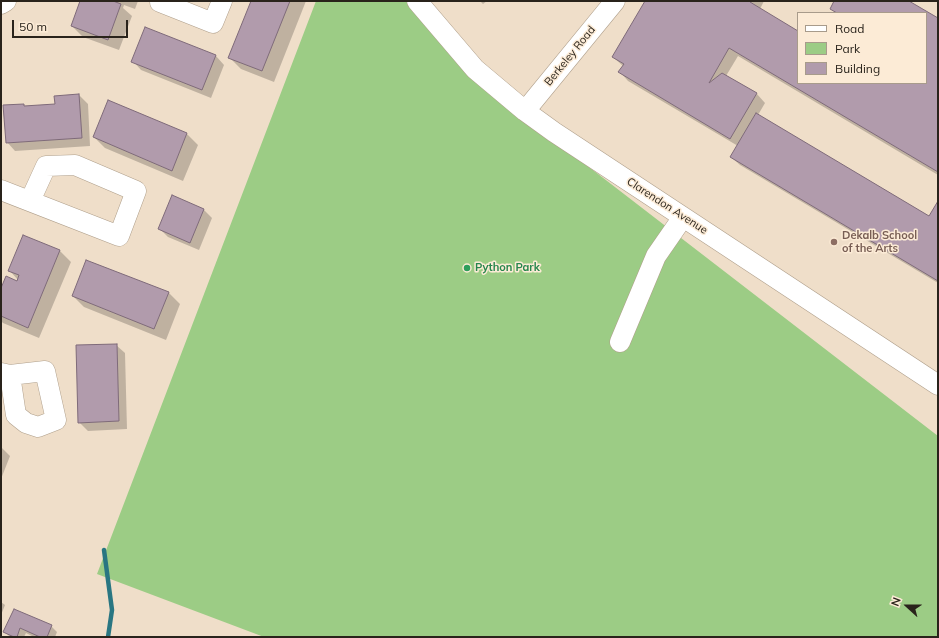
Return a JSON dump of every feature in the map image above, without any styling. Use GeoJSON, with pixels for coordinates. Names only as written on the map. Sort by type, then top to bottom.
{"type":"FeatureCollection","features":[{"type":"Feature","properties":{"kind":"street"},"geometry":{"type":"LineString","coordinates":[[1,4],[6,1]]}},
{"type":"Feature","properties":{"kind":"street"},"geometry":{"type":"LineString","coordinates":[[160,1],[213,23],[222,1]]}},
{"type":"Feature","properties":{"kind":"street","name":"Clarendon Avenue"},"geometry":{"type":"LineString","coordinates":[[417,1],[475,69],[525,111],[554,132],[938,385]]}},
{"type":"Feature","properties":{"kind":"street","name":"Berkeley Road"},"geometry":{"type":"LineString","coordinates":[[525,111],[615,1]]}},
{"type":"Feature","properties":{"kind":"street"},"geometry":{"type":"LineString","coordinates":[[1,190],[118,236],[136,191],[76,165],[46,166],[30,201]]}},
{"type":"Feature","properties":{"kind":"street"},"geometry":{"type":"LineString","coordinates":[[620,342],[656,256],[683,217]]}},
{"type":"Feature","properties":{"kind":"green space","name":"Python Park"},"geometry":{"type":"Polygon","coordinates":[[[316,1],[408,1],[502,100],[938,436],[938,637],[264,637],[97,574],[316,1]]]}},
{"type":"Feature","properties":{"kind":"building"},"geometry":{"type":"Polygon","coordinates":[[[80,1],[113,1],[121,4],[108,40],[71,26],[80,1]]]}},
{"type":"Feature","properties":{"kind":"building"},"geometry":{"type":"Polygon","coordinates":[[[251,1],[290,1],[262,71],[228,58],[251,1]]]}},
{"type":"Feature","properties":{"kind":"building"},"geometry":{"type":"Polygon","coordinates":[[[645,1],[751,1],[750,2],[797,30],[797,84],[927,84],[927,12],[835,12],[830,9],[834,1],[909,1],[938,18],[938,172],[729,48],[709,83],[722,73],[757,93],[730,139],[618,72],[624,64],[612,57],[645,1]]]}},
{"type":"Feature","properties":{"kind":"building"},"geometry":{"type":"Polygon","coordinates":[[[145,27],[216,55],[202,90],[131,62],[145,27]]]}},
{"type":"Feature","properties":{"kind":"building"},"geometry":{"type":"Polygon","coordinates":[[[79,94],[82,138],[6,143],[3,105],[24,104],[24,106],[55,104],[54,96],[79,94]]]}},
{"type":"Feature","properties":{"kind":"building"},"geometry":{"type":"Polygon","coordinates":[[[108,100],[187,133],[172,171],[93,137],[108,100]]]}},
{"type":"Feature","properties":{"kind":"building"},"geometry":{"type":"Polygon","coordinates":[[[756,113],[929,216],[938,201],[938,281],[730,157],[756,113]]]}},
{"type":"Feature","properties":{"kind":"building"},"geometry":{"type":"Polygon","coordinates":[[[172,195],[204,209],[190,243],[158,229],[172,195]]]}},
{"type":"Feature","properties":{"kind":"building"},"geometry":{"type":"Polygon","coordinates":[[[23,235],[60,250],[28,328],[1,316],[1,288],[6,276],[17,281],[19,275],[8,271],[23,235]]]}},
{"type":"Feature","properties":{"kind":"building"},"geometry":{"type":"Polygon","coordinates":[[[86,260],[169,292],[154,329],[72,296],[86,260]]]}},
{"type":"Feature","properties":{"kind":"building"},"geometry":{"type":"Polygon","coordinates":[[[117,344],[119,421],[78,423],[76,345],[117,344]]]}},
{"type":"Feature","properties":{"kind":"building"},"geometry":{"type":"Polygon","coordinates":[[[14,609],[52,625],[47,637],[40,637],[20,628],[17,637],[3,632],[14,609]]]}},
{"type":"Feature","properties":{"kind":"waterway"},"geometry":{"type":"LineString","coordinates":[[104,550],[112,610],[108,637]]}},
{"type":"Feature","properties":{"kind":"place","name":"Dekalb School of the Arts"},"geometry":{"type":"Point","coordinates":[834,242]}},
{"type":"Feature","properties":{"kind":"place","name":"Python Park"},"geometry":{"type":"Point","coordinates":[467,268]}}]}
